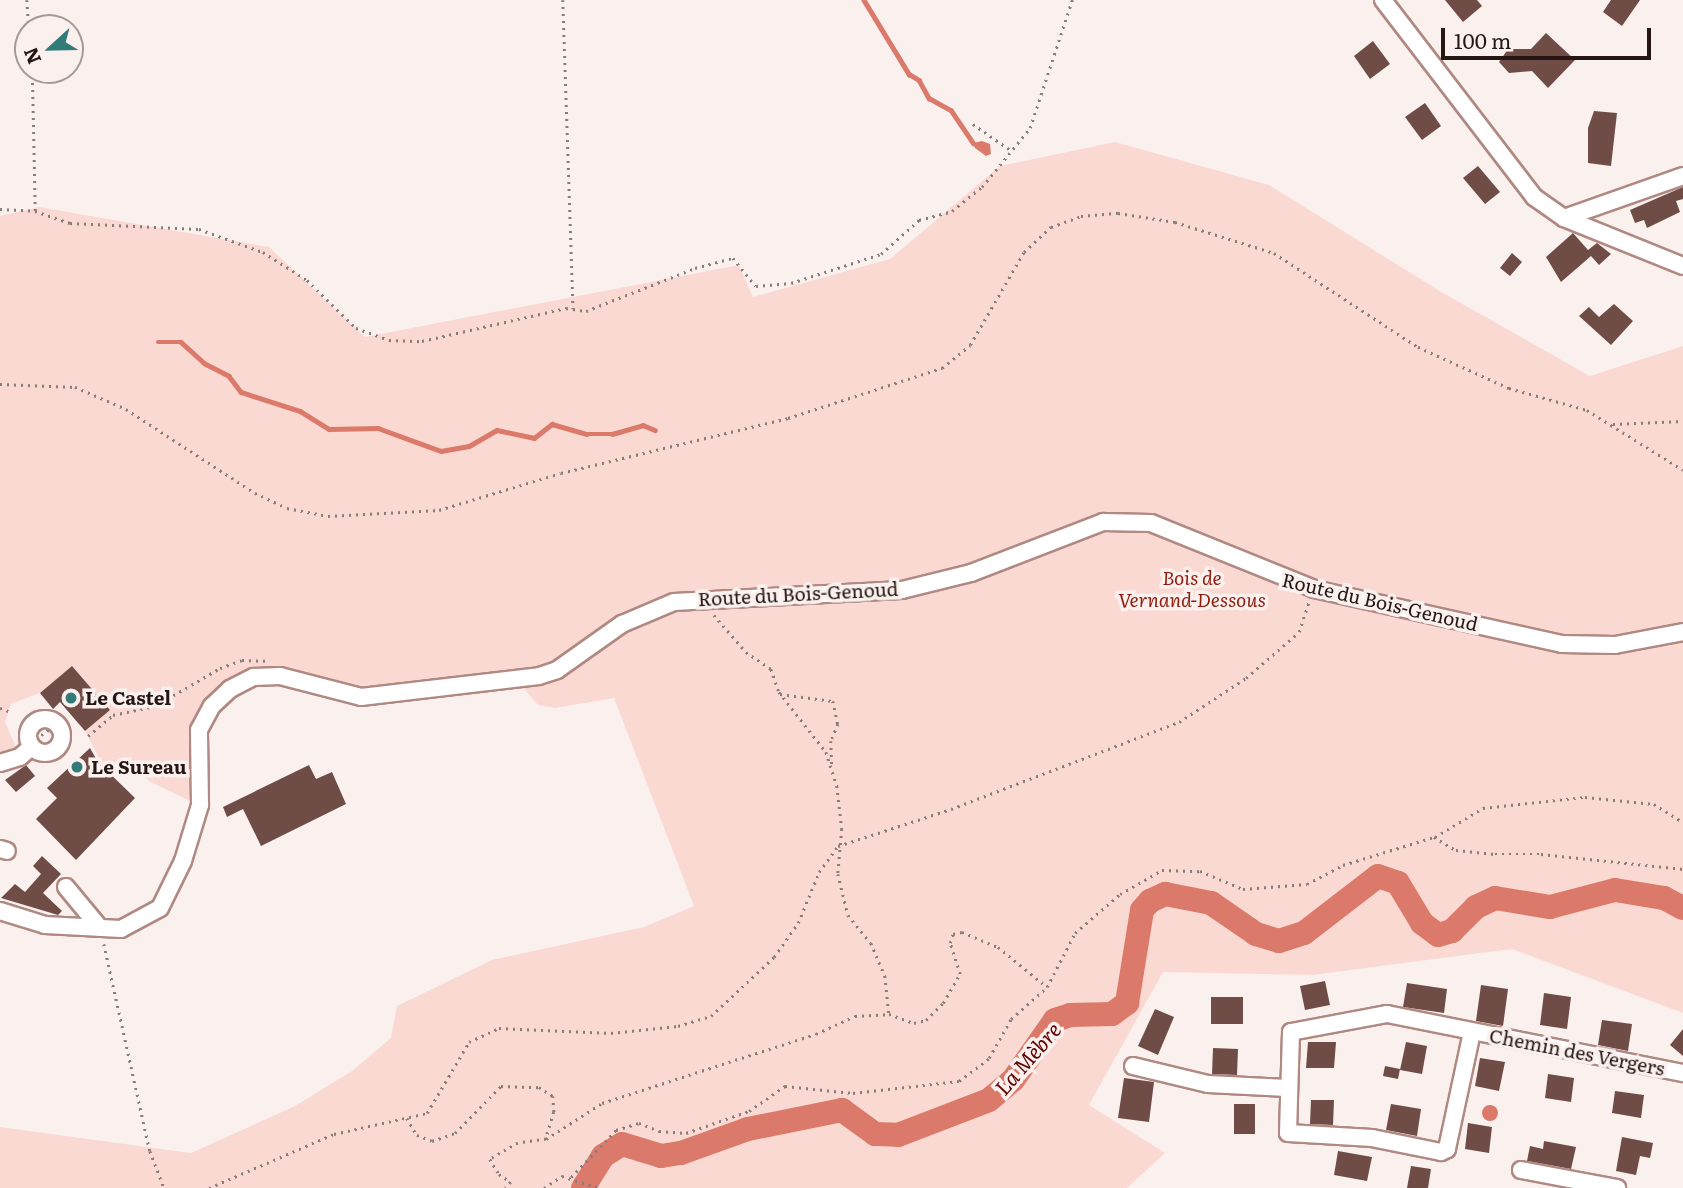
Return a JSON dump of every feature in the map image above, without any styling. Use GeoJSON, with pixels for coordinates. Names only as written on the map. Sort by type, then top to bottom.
{"type":"FeatureCollection","features":[{"type":"Feature","properties":{"kind":"street"},"geometry":{"type":"LineString","coordinates":[[1383,0],[1534,197],[1564,218],[1683,266]]}},
{"type":"Feature","properties":{"kind":"street"},"geometry":{"type":"LineString","coordinates":[[1564,218],[1683,176]]}},
{"type":"Feature","properties":{"kind":"street","name":"Route du Bois-Genoud"},"geometry":{"type":"LineString","coordinates":[[0,911],[45,925],[121,929],[160,908],[172,890],[200,805],[200,730],[212,706],[230,689],[254,677],[280,676],[338,694],[390,697],[464,683],[538,676],[557,670],[615,628],[648,612],[701,598],[901,590],[971,573],[1074,530],[1126,519],[1151,523],[1314,589],[1562,644],[1615,645],[1683,632]]}},
{"type":"Feature","properties":{"kind":"street"},"geometry":{"type":"LineString","coordinates":[[43,718],[62,743],[53,752],[41,753],[37,742],[27,736],[36,721],[43,718]]}},
{"type":"Feature","properties":{"kind":"street"},"geometry":{"type":"LineString","coordinates":[[0,763],[20,757],[37,742]]}},
{"type":"Feature","properties":{"kind":"street"},"geometry":{"type":"LineString","coordinates":[[66,887],[100,928]]}},
{"type":"Feature","properties":{"kind":"street","name":"Chemin des Vergers"},"geometry":{"type":"LineString","coordinates":[[1472,1032],[1450,1144],[1441,1152],[1373,1138],[1293,1135],[1286,1127],[1289,1037],[1296,1030],[1387,1014],[1683,1073]]}},
{"type":"Feature","properties":{"kind":"street"},"geometry":{"type":"LineString","coordinates":[[1133,1066],[1208,1084],[1287,1088]]}},
{"type":"Feature","properties":{"kind":"street"},"geometry":{"type":"LineString","coordinates":[[1521,1170],[1564,1183],[1617,1188]]}},
{"type":"Feature","properties":{"kind":"path"},"geometry":{"type":"LineString","coordinates":[[562,0],[573,309]]}},
{"type":"Feature","properties":{"kind":"path"},"geometry":{"type":"LineString","coordinates":[[0,209],[35,211],[70,223],[199,229],[263,252],[307,280],[356,328],[389,340],[422,341],[573,309],[586,312],[695,268],[733,258],[756,286],[791,283],[881,254],[919,220],[952,211],[982,187],[1030,128],[1072,0]]}},
{"type":"Feature","properties":{"kind":"path"},"geometry":{"type":"LineString","coordinates":[[32,84],[35,211]]}},
{"type":"Feature","properties":{"kind":"path"},"geometry":{"type":"LineString","coordinates":[[973,124],[1012,151]]}},
{"type":"Feature","properties":{"kind":"path"},"geometry":{"type":"LineString","coordinates":[[0,384],[75,387],[126,409],[255,494],[287,508],[339,516],[439,510],[561,473],[788,418],[942,368],[970,345],[1024,252],[1051,227],[1081,216],[1118,213],[1175,222],[1274,253],[1418,347],[1475,374],[1587,410],[1683,470]]}},
{"type":"Feature","properties":{"kind":"path"},"geometry":{"type":"LineString","coordinates":[[1612,424],[1683,421]]}},
{"type":"Feature","properties":{"kind":"path"},"geometry":{"type":"LineString","coordinates":[[209,1188],[334,1134],[427,1113],[469,1042],[499,1028],[611,1033],[678,1026],[711,1016],[774,957],[799,923],[818,872],[838,846],[951,809],[1179,722],[1246,678],[1299,632],[1314,589]]}},
{"type":"Feature","properties":{"kind":"path"},"geometry":{"type":"LineString","coordinates":[[701,598],[746,652],[771,669],[780,694],[826,752],[842,829],[838,846],[838,874],[848,915],[871,943],[880,965],[889,1014]]}},
{"type":"Feature","properties":{"kind":"path"},"geometry":{"type":"LineString","coordinates":[[780,694],[833,701],[838,724],[831,741],[832,772]]}},
{"type":"Feature","properties":{"kind":"path"},"geometry":{"type":"LineString","coordinates":[[0,709],[9,711]]}},
{"type":"Feature","properties":{"kind":"path"},"geometry":{"type":"LineString","coordinates":[[88,736],[113,715],[132,713]]}},
{"type":"Feature","properties":{"kind":"path"},"geometry":{"type":"LineString","coordinates":[[37,742],[53,729]]}},
{"type":"Feature","properties":{"kind":"path"},"geometry":{"type":"LineString","coordinates":[[571,1177],[616,1130],[639,1123],[659,1131],[686,1133],[749,1111],[785,1086],[853,1093],[959,1081],[989,1058],[1012,1018],[1047,987],[1075,933],[1121,894],[1162,870],[1200,871],[1243,889],[1307,884],[1343,865],[1434,837],[1483,808],[1572,798],[1654,804],[1683,822]]}},
{"type":"Feature","properties":{"kind":"path"},"geometry":{"type":"LineString","coordinates":[[1434,837],[1456,849],[1495,855],[1541,854],[1683,869]]}},
{"type":"Feature","properties":{"kind":"path"},"geometry":{"type":"LineString","coordinates":[[100,928],[150,1151],[164,1188]]}},
{"type":"Feature","properties":{"kind":"path"},"geometry":{"type":"LineString","coordinates":[[505,1188],[511,1182],[499,1174],[490,1158],[518,1143],[546,1139],[602,1103],[816,1034],[855,1016],[889,1014],[914,1023],[926,1020],[943,1003],[960,974],[950,943],[953,934],[962,932],[999,947],[1047,987]]}},
{"type":"Feature","properties":{"kind":"path"},"geometry":{"type":"LineString","coordinates":[[407,1118],[417,1135],[432,1141],[455,1133],[501,1086],[539,1087],[552,1096],[554,1112],[546,1139]]}},
{"type":"Feature","properties":{"kind":"path"},"geometry":{"type":"LineString","coordinates":[[544,1188],[562,1176],[599,1188]]}},
{"type":"Feature","properties":{"kind":"green space","name":"Bois de Vernand-Dessous"},"geometry":{"type":"Polygon","coordinates":[[[1115,142],[1269,185],[1443,293],[1590,376],[1683,346],[1683,1013],[1512,949],[1312,975],[1163,972],[1089,1105],[1165,1153],[1127,1188],[0,1188],[0,1127],[191,1153],[295,1106],[352,1071],[391,1038],[397,1006],[492,960],[644,927],[694,906],[614,698],[555,708],[538,705],[512,675],[361,692],[280,671],[208,703],[194,803],[149,781],[127,758],[105,770],[85,731],[109,710],[72,666],[40,693],[11,704],[5,722],[18,752],[0,758],[0,216],[39,207],[269,247],[365,337],[739,265],[753,297],[890,259],[1000,166],[1115,142]]]}},
{"type":"Feature","properties":{"kind":"shaded area"},"geometry":{"type":"Polygon","coordinates":[[[982,141],[990,144],[991,154],[986,156],[975,148],[973,143],[982,141]]]}},
{"type":"Feature","properties":{"kind":"shaded area"},"geometry":{"type":"Polygon","coordinates":[[[1490,1105],[1496,1107],[1496,1119],[1490,1121],[1484,1119],[1482,1113],[1484,1107],[1490,1105]]]}},
{"type":"Feature","properties":{"kind":"building"},"geometry":{"type":"Polygon","coordinates":[[[1445,0],[1477,0],[1482,6],[1463,22],[1445,0]]]}},
{"type":"Feature","properties":{"kind":"building"},"geometry":{"type":"Polygon","coordinates":[[[1611,0],[1640,0],[1622,26],[1603,12],[1611,0]]]}},
{"type":"Feature","properties":{"kind":"building"},"geometry":{"type":"Polygon","coordinates":[[[1546,33],[1575,60],[1548,88],[1532,71],[1509,73],[1499,62],[1508,49],[1531,49],[1546,33]]]}},
{"type":"Feature","properties":{"kind":"building"},"geometry":{"type":"Polygon","coordinates":[[[1373,41],[1390,64],[1370,79],[1354,56],[1373,41]]]}},
{"type":"Feature","properties":{"kind":"building"},"geometry":{"type":"Polygon","coordinates":[[[1425,103],[1441,126],[1422,140],[1405,117],[1425,103]]]}},
{"type":"Feature","properties":{"kind":"building"},"geometry":{"type":"Polygon","coordinates":[[[1594,111],[1617,113],[1611,166],[1588,163],[1588,128],[1594,111]]]}},
{"type":"Feature","properties":{"kind":"building"},"geometry":{"type":"Polygon","coordinates":[[[1478,166],[1500,192],[1485,204],[1463,178],[1478,166]]]}},
{"type":"Feature","properties":{"kind":"building"},"geometry":{"type":"Polygon","coordinates":[[[1683,187],[1683,199],[1676,201],[1680,212],[1647,228],[1644,220],[1635,223],[1630,210],[1683,187]]]}},
{"type":"Feature","properties":{"kind":"building"},"geometry":{"type":"Polygon","coordinates":[[[1573,233],[1588,250],[1597,243],[1611,254],[1599,265],[1591,256],[1561,282],[1546,257],[1573,233]]]}},
{"type":"Feature","properties":{"kind":"building"},"geometry":{"type":"Polygon","coordinates":[[[1512,253],[1522,262],[1510,276],[1500,268],[1512,253]]]}},
{"type":"Feature","properties":{"kind":"building"},"geometry":{"type":"Polygon","coordinates":[[[1614,304],[1633,321],[1611,345],[1579,316],[1589,307],[1599,317],[1614,304]]]}},
{"type":"Feature","properties":{"kind":"building","name":"Le Castel"},"geometry":{"type":"Polygon","coordinates":[[[72,666],[110,710],[85,731],[60,702],[53,709],[40,693],[72,666]]]}},
{"type":"Feature","properties":{"kind":"building"},"geometry":{"type":"Polygon","coordinates":[[[90,748],[98,762],[135,798],[76,860],[36,819],[57,798],[47,788],[90,748]]]}},
{"type":"Feature","properties":{"kind":"building"},"geometry":{"type":"Polygon","coordinates":[[[26,765],[35,776],[16,792],[5,780],[26,765]]]}},
{"type":"Feature","properties":{"kind":"building"},"geometry":{"type":"Polygon","coordinates":[[[309,765],[316,779],[332,772],[346,804],[261,846],[243,809],[227,817],[223,807],[309,765]]]}},
{"type":"Feature","properties":{"kind":"building"},"geometry":{"type":"Polygon","coordinates":[[[42,856],[61,874],[43,893],[62,911],[58,915],[1,898],[15,884],[25,892],[41,874],[33,866],[42,856]]]}},
{"type":"Feature","properties":{"kind":"building"},"geometry":{"type":"Polygon","coordinates":[[[1325,981],[1330,1005],[1305,1010],[1300,986],[1325,981]]]}},
{"type":"Feature","properties":{"kind":"building"},"geometry":{"type":"Polygon","coordinates":[[[1407,983],[1447,989],[1444,1013],[1403,1007],[1407,983]]]}},
{"type":"Feature","properties":{"kind":"building"},"geometry":{"type":"Polygon","coordinates":[[[1481,985],[1508,989],[1503,1026],[1476,1021],[1481,985]]]}},
{"type":"Feature","properties":{"kind":"building"},"geometry":{"type":"Polygon","coordinates":[[[1544,993],[1571,997],[1567,1029],[1540,1025],[1544,993]]]}},
{"type":"Feature","properties":{"kind":"building"},"geometry":{"type":"Polygon","coordinates":[[[1211,997],[1243,997],[1243,1024],[1211,1024],[1211,997]]]}},
{"type":"Feature","properties":{"kind":"building"},"geometry":{"type":"Polygon","coordinates":[[[1155,1009],[1174,1017],[1158,1055],[1138,1046],[1155,1009]]]}},
{"type":"Feature","properties":{"kind":"building"},"geometry":{"type":"Polygon","coordinates":[[[1602,1020],[1632,1024],[1628,1051],[1598,1045],[1602,1020]]]}},
{"type":"Feature","properties":{"kind":"building"},"geometry":{"type":"Polygon","coordinates":[[[1683,1029],[1683,1056],[1670,1045],[1683,1029]]]}},
{"type":"Feature","properties":{"kind":"building"},"geometry":{"type":"Polygon","coordinates":[[[1308,1042],[1336,1042],[1334,1068],[1306,1068],[1308,1042]]]}},
{"type":"Feature","properties":{"kind":"building"},"geometry":{"type":"Polygon","coordinates":[[[1406,1042],[1427,1046],[1422,1074],[1400,1070],[1406,1042]]]}},
{"type":"Feature","properties":{"kind":"building"},"geometry":{"type":"Polygon","coordinates":[[[1213,1048],[1238,1049],[1237,1075],[1212,1074],[1213,1048]]]}},
{"type":"Feature","properties":{"kind":"building"},"geometry":{"type":"Polygon","coordinates":[[[1480,1058],[1505,1062],[1499,1091],[1475,1086],[1480,1058]]]}},
{"type":"Feature","properties":{"kind":"building"},"geometry":{"type":"Polygon","coordinates":[[[1385,1066],[1400,1069],[1398,1079],[1383,1076],[1385,1066]]]}},
{"type":"Feature","properties":{"kind":"building"},"geometry":{"type":"Polygon","coordinates":[[[1548,1074],[1574,1078],[1571,1102],[1545,1098],[1548,1074]]]}},
{"type":"Feature","properties":{"kind":"building"},"geometry":{"type":"Polygon","coordinates":[[[1124,1078],[1154,1082],[1149,1122],[1118,1118],[1124,1078]]]}},
{"type":"Feature","properties":{"kind":"building"},"geometry":{"type":"Polygon","coordinates":[[[1615,1091],[1644,1095],[1641,1118],[1612,1113],[1615,1091]]]}},
{"type":"Feature","properties":{"kind":"building"},"geometry":{"type":"Polygon","coordinates":[[[1311,1100],[1334,1100],[1333,1125],[1310,1124],[1311,1100]]]}},
{"type":"Feature","properties":{"kind":"building"},"geometry":{"type":"Polygon","coordinates":[[[1234,1104],[1255,1104],[1255,1134],[1234,1134],[1234,1104]]]}},
{"type":"Feature","properties":{"kind":"building"},"geometry":{"type":"Polygon","coordinates":[[[1391,1104],[1421,1109],[1417,1136],[1386,1130],[1391,1104]]]}},
{"type":"Feature","properties":{"kind":"building"},"geometry":{"type":"Polygon","coordinates":[[[1468,1123],[1492,1127],[1489,1153],[1465,1149],[1468,1123]]]}},
{"type":"Feature","properties":{"kind":"building"},"geometry":{"type":"Polygon","coordinates":[[[1622,1137],[1653,1143],[1650,1158],[1640,1156],[1636,1175],[1616,1171],[1622,1137]]]}},
{"type":"Feature","properties":{"kind":"building"},"geometry":{"type":"Polygon","coordinates":[[[1544,1141],[1576,1147],[1571,1169],[1527,1161],[1530,1146],[1543,1149],[1544,1141]]]}},
{"type":"Feature","properties":{"kind":"building"},"geometry":{"type":"Polygon","coordinates":[[[1338,1151],[1372,1157],[1367,1181],[1334,1175],[1338,1151]]]}},
{"type":"Feature","properties":{"kind":"building"},"geometry":{"type":"Polygon","coordinates":[[[1411,1166],[1431,1169],[1428,1188],[1407,1188],[1411,1166]]]}},
{"type":"Feature","properties":{"kind":"waterway"},"geometry":{"type":"LineString","coordinates":[[864,0],[909,74],[919,80],[929,98],[951,110],[973,143]]}},
{"type":"Feature","properties":{"kind":"waterway"},"geometry":{"type":"LineString","coordinates":[[158,342],[181,342],[204,363],[229,376],[241,392],[300,411],[329,429],[378,428],[441,451],[469,446],[497,430],[534,438],[552,424],[587,434],[612,434],[643,425],[655,430]]}},
{"type":"Feature","properties":{"kind":"waterway","name":"La Mèbre"},"geometry":{"type":"LineString","coordinates":[[583,1188],[603,1156],[622,1144],[661,1156],[681,1153],[748,1129],[842,1110],[875,1134],[898,1135],[989,1100],[1013,1080],[1055,1020],[1070,1015],[1112,1014],[1127,1003],[1142,910],[1150,901],[1165,894],[1211,903],[1256,934],[1279,941],[1304,933],[1378,876],[1398,883],[1422,923],[1438,935],[1452,931],[1476,907],[1495,898],[1550,907],[1615,890],[1664,898],[1683,908]]}},
{"type":"Feature","properties":{"kind":"place","name":"Le Castel"},"geometry":{"type":"Point","coordinates":[71,698]}},
{"type":"Feature","properties":{"kind":"place","name":"Le Sureau"},"geometry":{"type":"Point","coordinates":[77,767]}}]}
